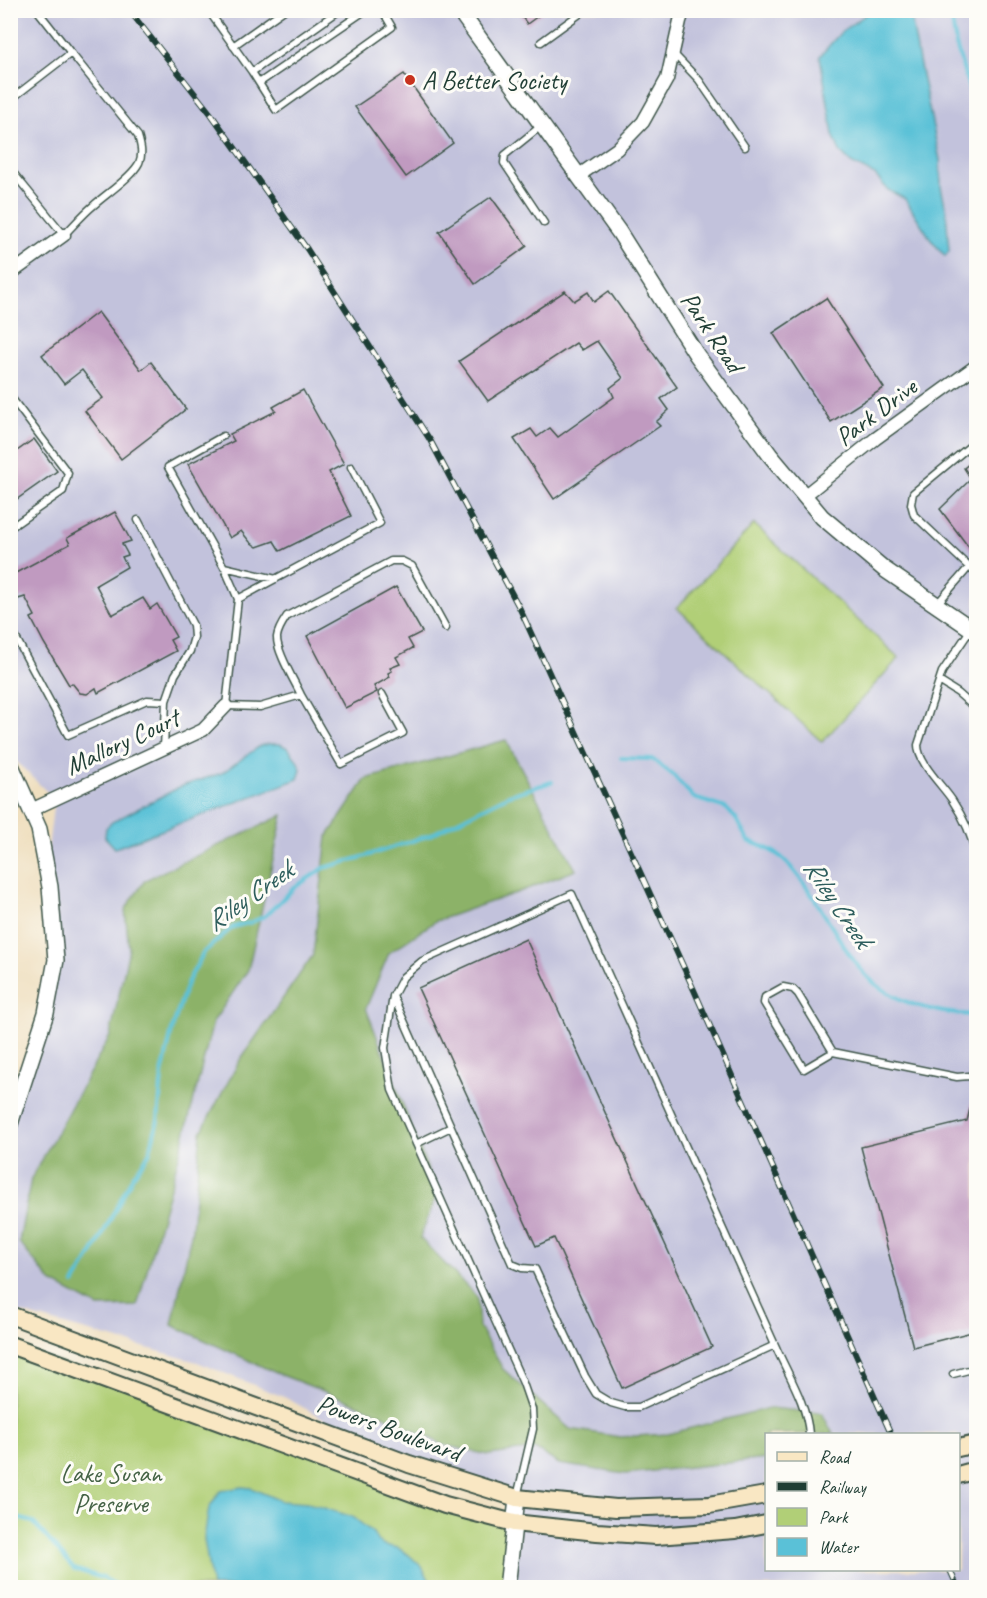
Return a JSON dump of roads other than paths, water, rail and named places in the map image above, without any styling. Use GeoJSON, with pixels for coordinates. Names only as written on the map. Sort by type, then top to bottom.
{"type":"FeatureCollection","features":[{"type":"Feature","properties":{"kind":"main road","name":"Powers Boulevard"},"geometry":{"type":"LineString","coordinates":[[10,1315],[409,1464],[517,1497],[616,1508],[709,1505],[765,1495]]}},
{"type":"Feature","properties":{"kind":"main road","name":"Powers Boulevard"},"geometry":{"type":"LineString","coordinates":[[10,1345],[446,1505],[514,1523],[656,1536],[735,1530],[765,1524]]}},
{"type":"Feature","properties":{"kind":"main road"},"geometry":{"type":"LineString","coordinates":[[960,1448],[976,1444]]}},
{"type":"Feature","properties":{"kind":"main road"},"geometry":{"type":"LineString","coordinates":[[960,1474],[976,1470]]}},
{"type":"Feature","properties":{"kind":"street","name":"Park Road"},"geometry":{"type":"LineString","coordinates":[[459,10],[619,232],[696,354],[770,455],[804,496],[822,517],[884,569],[974,630]]}},
{"type":"Feature","properties":{"kind":"street"},"geometry":{"type":"LineString","coordinates":[[578,176],[617,149],[643,122],[667,79],[684,10]]}},
{"type":"Feature","properties":{"kind":"street"},"geometry":{"type":"LineString","coordinates":[[10,274],[64,235]]}},
{"type":"Feature","properties":{"kind":"street","name":"Park Drive"},"geometry":{"type":"LineString","coordinates":[[804,496],[875,439],[976,366]]}},
{"type":"Feature","properties":{"kind":"street","name":"Mallory Court"},"geometry":{"type":"LineString","coordinates":[[30,810],[203,730],[226,706]]}},
{"type":"Feature","properties":{"kind":"street"},"geometry":{"type":"LineString","coordinates":[[10,763],[39,829],[51,887],[56,960],[46,1013],[10,1124]]}},
{"type":"Feature","properties":{"kind":"street"},"geometry":{"type":"LineString","coordinates":[[507,1587],[517,1497]]}},
{"type":"Feature","properties":{"kind":"lane"},"geometry":{"type":"LineString","coordinates":[[10,169],[64,235],[93,205],[133,172],[142,154],[138,136],[37,10]]}},
{"type":"Feature","properties":{"kind":"lane"},"geometry":{"type":"LineString","coordinates":[[208,10],[276,110],[392,27],[382,10]]}},
{"type":"Feature","properties":{"kind":"lane"},"geometry":{"type":"LineString","coordinates":[[233,46],[284,10]]}},
{"type":"Feature","properties":{"kind":"lane"},"geometry":{"type":"LineString","coordinates":[[252,72],[340,10]]}},
{"type":"Feature","properties":{"kind":"lane"},"geometry":{"type":"LineString","coordinates":[[259,83],[366,10]]}},
{"type":"Feature","properties":{"kind":"lane"},"geometry":{"type":"LineString","coordinates":[[541,42],[585,10]]}},
{"type":"Feature","properties":{"kind":"lane"},"geometry":{"type":"LineString","coordinates":[[10,100],[71,52]]}},
{"type":"Feature","properties":{"kind":"lane"},"geometry":{"type":"LineString","coordinates":[[673,53],[699,80],[745,147]]}},
{"type":"Feature","properties":{"kind":"lane"},"geometry":{"type":"LineString","coordinates":[[542,126],[505,156],[504,163],[544,224]]}},
{"type":"Feature","properties":{"kind":"lane"},"geometry":{"type":"LineString","coordinates":[[10,396],[68,473],[63,491],[10,528]]}},
{"type":"Feature","properties":{"kind":"lane"},"geometry":{"type":"LineString","coordinates":[[223,436],[168,467],[224,567],[238,598],[226,706],[260,707],[301,695]]}},
{"type":"Feature","properties":{"kind":"lane"},"geometry":{"type":"LineString","coordinates":[[976,441],[913,494],[911,504],[914,515],[976,573]]}},
{"type":"Feature","properties":{"kind":"lane"},"geometry":{"type":"LineString","coordinates":[[238,598],[380,523],[351,466]]}},
{"type":"Feature","properties":{"kind":"lane"},"geometry":{"type":"LineString","coordinates":[[138,520],[193,625],[194,637],[190,651],[175,675],[166,701],[164,749]]}},
{"type":"Feature","properties":{"kind":"lane"},"geometry":{"type":"LineString","coordinates":[[382,694],[403,733],[341,764],[301,695],[278,648],[279,628],[287,616],[391,561],[402,561],[412,566],[446,628]]}},
{"type":"Feature","properties":{"kind":"lane"},"geometry":{"type":"LineString","coordinates":[[224,567],[276,579]]}},
{"type":"Feature","properties":{"kind":"lane"},"geometry":{"type":"LineString","coordinates":[[937,604],[969,567]]}},
{"type":"Feature","properties":{"kind":"lane"},"geometry":{"type":"LineString","coordinates":[[10,627],[68,735],[147,700],[166,701]]}},
{"type":"Feature","properties":{"kind":"lane"},"geometry":{"type":"LineString","coordinates":[[974,630],[942,672],[918,751],[921,759],[952,800],[965,822],[976,856]]}},
{"type":"Feature","properties":{"kind":"lane"},"geometry":{"type":"LineString","coordinates":[[939,681],[958,693],[976,709]]}},
{"type":"Feature","properties":{"kind":"lane"},"geometry":{"type":"LineString","coordinates":[[517,1497],[533,1429],[532,1409],[523,1383],[392,1090],[385,1048],[393,996],[403,977],[422,961],[572,894],[803,1406],[809,1433]]}},
{"type":"Feature","properties":{"kind":"lane"},"geometry":{"type":"LineString","coordinates":[[833,1052],[793,989],[783,987],[765,997],[764,1003],[804,1069],[833,1052],[957,1077],[976,1078]]}},
{"type":"Feature","properties":{"kind":"lane"},"geometry":{"type":"LineString","coordinates":[[393,996],[512,1264],[535,1269],[585,1376],[596,1394],[625,1407],[639,1407],[774,1345]]}},
{"type":"Feature","properties":{"kind":"lane"},"geometry":{"type":"LineString","coordinates":[[416,1144],[451,1127]]}},
{"type":"Feature","properties":{"kind":"lane"},"geometry":{"type":"LineString","coordinates":[[953,1374],[976,1368]]}},
{"type":"Feature","properties":{"kind":"water"},"geometry":{"type":"Polygon","coordinates":[[[871,11],[910,11],[940,160],[949,251],[945,256],[932,241],[905,199],[888,190],[875,175],[851,163],[840,152],[833,134],[820,56],[842,31],[871,11]]]}},
{"type":"Feature","properties":{"kind":"water"},"geometry":{"type":"Polygon","coordinates":[[[280,744],[288,748],[301,770],[298,779],[115,848],[105,837],[106,828],[112,822],[182,786],[222,773],[260,746],[280,744]]]}},
{"type":"Feature","properties":{"kind":"water"},"geometry":{"type":"Polygon","coordinates":[[[242,1487],[251,1488],[281,1501],[308,1503],[353,1517],[384,1545],[398,1548],[409,1555],[422,1567],[431,1587],[212,1587],[204,1539],[209,1508],[220,1491],[242,1487]]]}},
{"type":"Feature","properties":{"kind":"waterway","name":"Riley Creek"},"geometry":{"type":"LineString","coordinates":[[948,10],[976,111]]}},
{"type":"Feature","properties":{"kind":"waterway","name":"Riley Creek"},"geometry":{"type":"LineString","coordinates":[[621,758],[652,759],[672,774],[694,798],[726,808],[736,819],[748,841],[775,853],[792,869],[812,895],[858,966],[882,989],[911,1004],[927,1009],[976,1015]]}},
{"type":"Feature","properties":{"kind":"waterway","name":"Riley Creek"},"geometry":{"type":"LineString","coordinates":[[74,1284],[133,1176],[149,1154],[158,1120],[162,1074],[173,1026],[187,983],[204,952],[233,927],[265,916],[295,887],[324,868],[430,835],[509,795],[552,782]]}},
{"type":"Feature","properties":{"kind":"waterway","name":"Riley Creek"},"geometry":{"type":"LineString","coordinates":[[10,1516],[33,1522],[74,1569],[103,1578],[122,1588]]}},
{"type":"Feature","properties":{"kind":"railway"},"geometry":{"type":"LineString","coordinates":[[129,10],[211,114],[307,249],[430,440],[520,609],[694,990],[891,1433]]}},
{"type":"Feature","properties":{"kind":"railway"},"geometry":{"type":"LineString","coordinates":[[950,1571],[958,1588]]}},
{"type":"Feature","properties":{"kind":"place","name":"A Better Society"},"geometry":{"type":"Point","coordinates":[410,80]}},
{"type":"Feature","properties":{"kind":"park label","name":"Lake Susan Preserve"},"geometry":{"type":"Point","coordinates":[111,1488]}}]}
